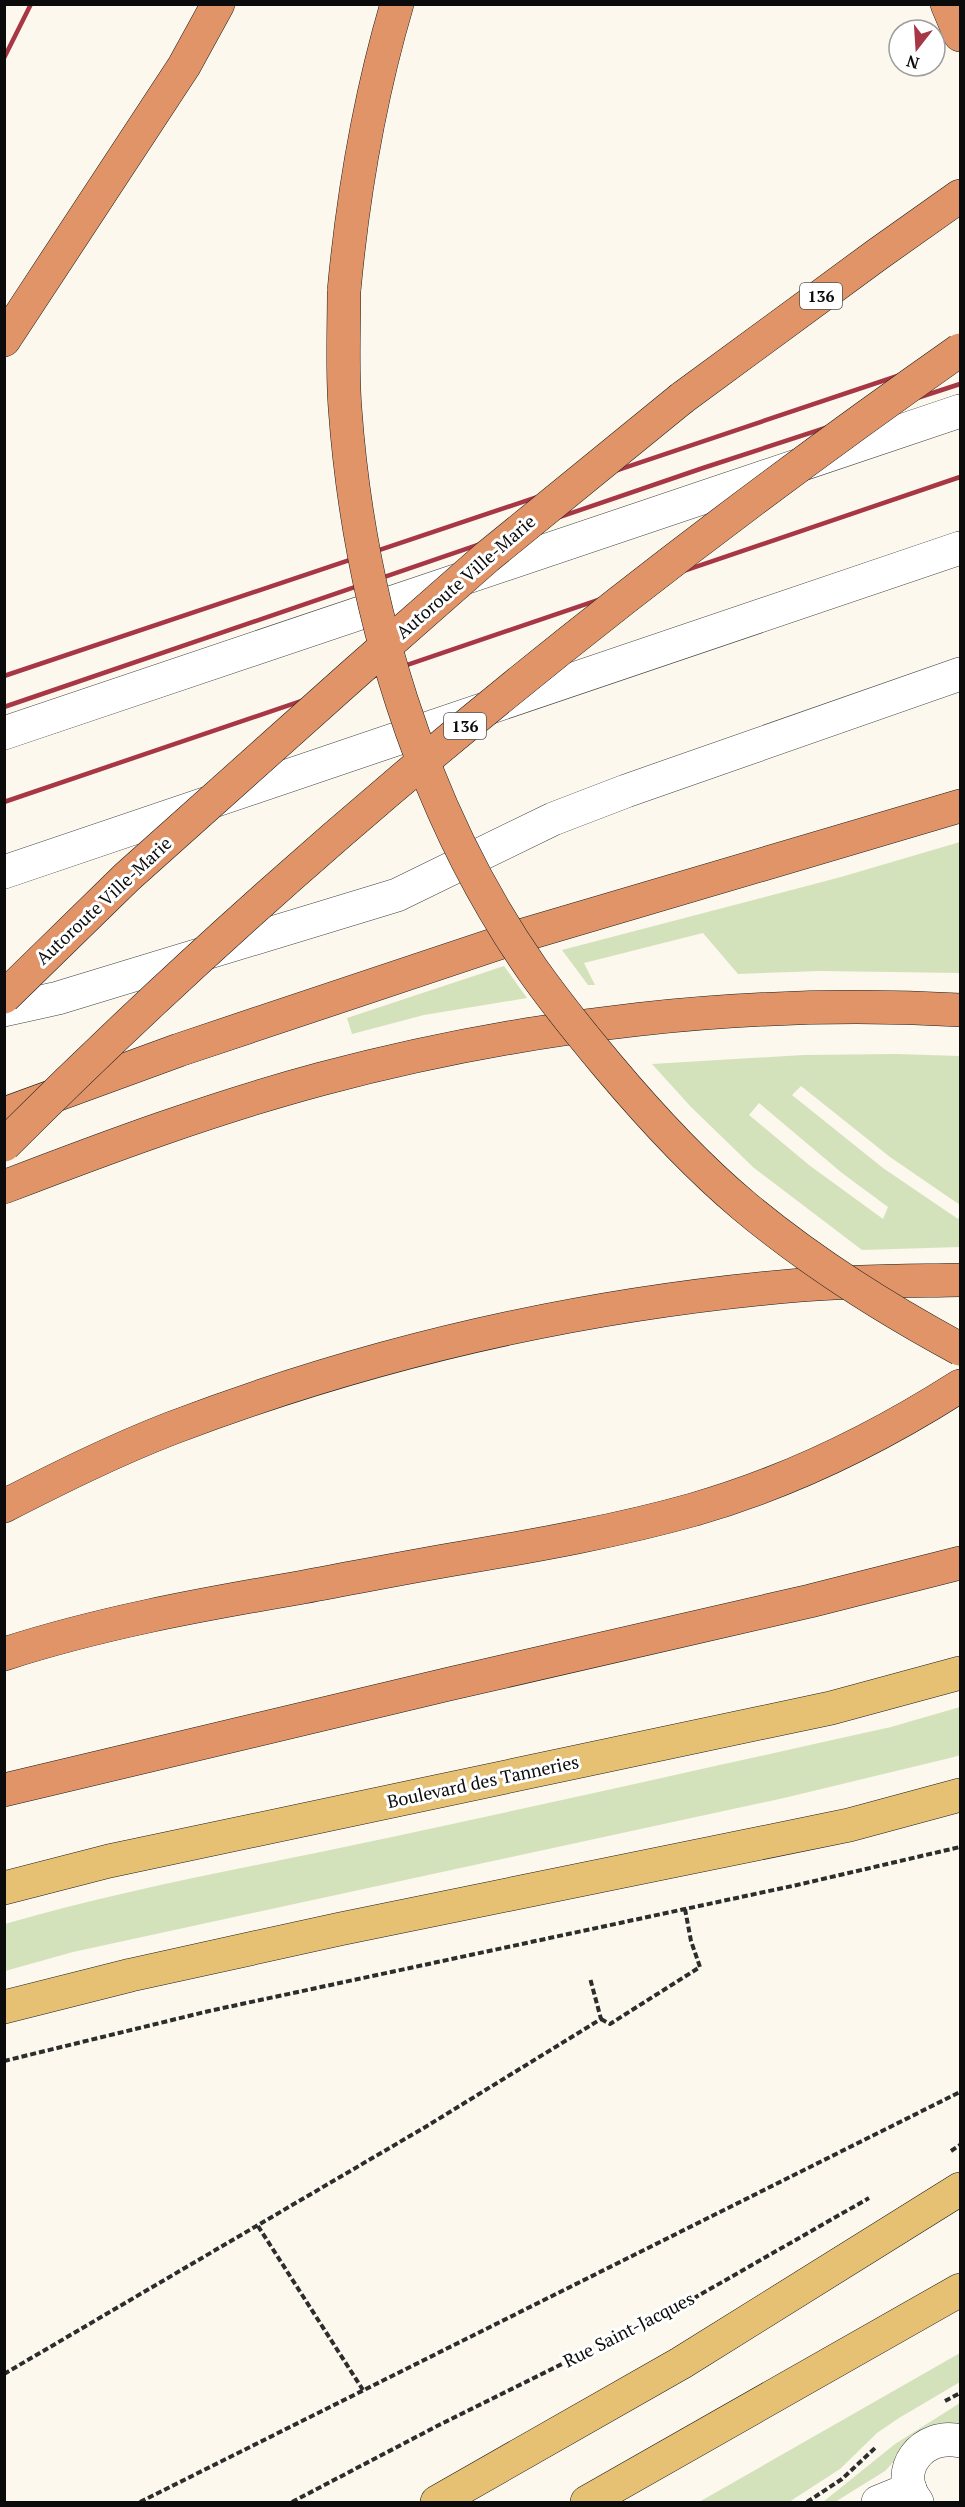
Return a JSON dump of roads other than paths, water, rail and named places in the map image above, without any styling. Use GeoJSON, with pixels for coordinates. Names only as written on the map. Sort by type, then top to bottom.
{"type":"FeatureCollection","features":[{"type":"Feature","properties":{"kind":"highway"},"geometry":{"type":"LineString","coordinates":[[4,340],[178,75],[218,4]]}},
{"type":"Feature","properties":{"kind":"highway"},"geometry":{"type":"LineString","coordinates":[[397,4],[384,50],[358,169],[344,291],[344,406],[362,548],[381,627],[403,705],[443,808],[479,882],[531,968],[594,1050],[651,1115],[704,1169],[759,1218],[869,1297],[960,1349]]}},
{"type":"Feature","properties":{"kind":"highway"},"geometry":{"type":"LineString","coordinates":[[947,4],[960,35]]}},
{"type":"Feature","properties":{"kind":"highway","name":"Autoroute Ville-Marie"},"geometry":{"type":"LineString","coordinates":[[4,997],[127,877],[487,557],[682,398],[960,196]]}},
{"type":"Feature","properties":{"kind":"highway","name":"136"},"geometry":{"type":"LineString","coordinates":[[4,1145],[221,939],[334,837],[458,732],[669,562],[834,438],[960,350]]}},
{"type":"Feature","properties":{"kind":"highway"},"geometry":{"type":"LineString","coordinates":[[4,1114],[179,1050],[523,935],[960,806]]}},
{"type":"Feature","properties":{"kind":"highway"},"geometry":{"type":"LineString","coordinates":[[4,1187],[172,1125],[252,1099],[380,1064],[506,1040],[639,1019],[709,1013],[853,1007],[960,1010]]}},
{"type":"Feature","properties":{"kind":"highway"},"geometry":{"type":"LineString","coordinates":[[4,1506],[169,1429],[305,1382],[440,1343],[681,1298],[803,1285],[960,1280]]}},
{"type":"Feature","properties":{"kind":"highway"},"geometry":{"type":"LineString","coordinates":[[4,1653],[115,1622],[513,1549],[691,1510],[770,1483],[821,1462],[890,1428],[960,1386]]}},
{"type":"Feature","properties":{"kind":"highway"},"geometry":{"type":"LineString","coordinates":[[4,1790],[449,1684],[821,1599],[960,1563]]}},
{"type":"Feature","properties":{"kind":"main road","name":"Boulevard des Tanneries"},"geometry":{"type":"LineString","coordinates":[[4,1888],[109,1861],[831,1708],[960,1673]]}},
{"type":"Feature","properties":{"kind":"main road"},"geometry":{"type":"LineString","coordinates":[[4,2007],[108,1980],[317,1934],[849,1825],[960,1795]]}},
{"type":"Feature","properties":{"kind":"main road"},"geometry":{"type":"LineString","coordinates":[[437,2502],[681,2363],[960,2189]]}},
{"type":"Feature","properties":{"kind":"main road"},"geometry":{"type":"LineString","coordinates":[[587,2502],[960,2290]]}},
{"type":"Feature","properties":{"kind":"lane"},"geometry":{"type":"LineString","coordinates":[[4,733],[960,411]]}},
{"type":"Feature","properties":{"kind":"lane"},"geometry":{"type":"LineString","coordinates":[[4,872],[960,548]]}},
{"type":"Feature","properties":{"kind":"lane"},"geometry":{"type":"LineString","coordinates":[[4,1010],[58,998],[397,895],[553,819],[637,787],[960,674]]}},
{"type":"Feature","properties":{"kind":"lane"},"geometry":{"type":"LineString","coordinates":[[878,2502],[913,2496],[909,2470],[920,2450],[942,2439],[960,2441]]}},
{"type":"Feature","properties":{"kind":"railway"},"geometry":{"type":"LineString","coordinates":[[4,58],[31,4]]}},
{"type":"Feature","properties":{"kind":"railway"},"geometry":{"type":"LineString","coordinates":[[4,676],[960,355]]}},
{"type":"Feature","properties":{"kind":"railway"},"geometry":{"type":"LineString","coordinates":[[4,707],[703,468],[960,384]]}},
{"type":"Feature","properties":{"kind":"railway"},"geometry":{"type":"LineString","coordinates":[[4,802],[960,477]]}}]}
